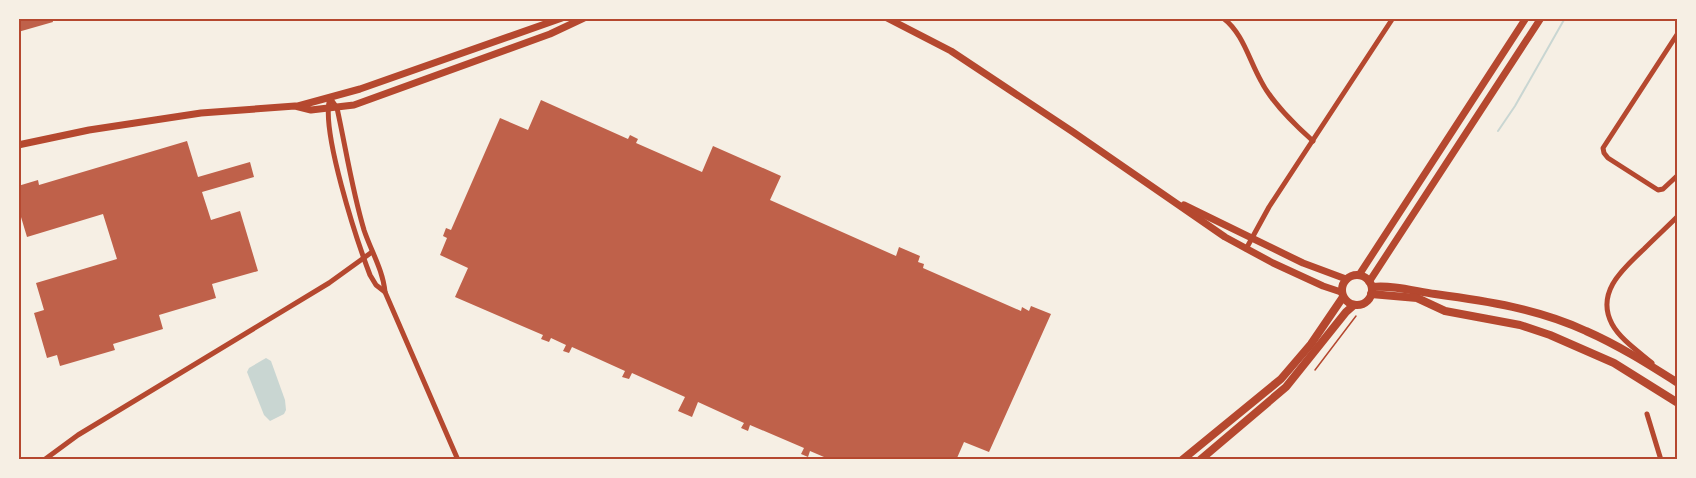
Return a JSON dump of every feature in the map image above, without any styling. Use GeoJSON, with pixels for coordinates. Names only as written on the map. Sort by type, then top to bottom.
{"type":"FeatureCollection","features":[{"type":"Feature","properties":{"kind":"main road"},"geometry":{"type":"LineString","coordinates":[[18,145],[89,130],[189,114],[298,106],[360,89],[562,18]]}},
{"type":"Feature","properties":{"kind":"main road"},"geometry":{"type":"LineString","coordinates":[[298,106],[311,110],[337,108],[365,101],[550,34],[584,18]]}},
{"type":"Feature","properties":{"kind":"main road"},"geometry":{"type":"LineString","coordinates":[[887,18],[951,51],[1174,200],[1202,222],[1246,249],[1342,295],[1355,310]]}},
{"type":"Feature","properties":{"kind":"main road"},"geometry":{"type":"LineString","coordinates":[[1182,460],[1281,379],[1311,344],[1342,295],[1346,279],[1359,275],[1526,18]]}},
{"type":"Feature","properties":{"kind":"main road"},"geometry":{"type":"LineString","coordinates":[[1200,460],[1286,387],[1346,312],[1355,310],[1365,303],[1371,288],[1541,18]]}},
{"type":"Feature","properties":{"kind":"main road"},"geometry":{"type":"LineString","coordinates":[[1174,200],[1303,263],[1346,279]]}},
{"type":"Feature","properties":{"kind":"main road"},"geometry":{"type":"LineString","coordinates":[[1359,275],[1371,288],[1417,298],[1445,311],[1520,325],[1550,335],[1614,363],[1678,404]]}},
{"type":"Feature","properties":{"kind":"main road"},"geometry":{"type":"LineString","coordinates":[[1371,288],[1386,286],[1500,304],[1538,313],[1585,330],[1621,348],[1678,383]]}},
{"type":"Feature","properties":{"kind":"street"},"geometry":{"type":"LineString","coordinates":[[1223,18],[1235,30],[1262,84],[1313,141]]}},
{"type":"Feature","properties":{"kind":"street"},"geometry":{"type":"LineString","coordinates":[[1246,249],[1269,207],[1393,18]]}},
{"type":"Feature","properties":{"kind":"street"},"geometry":{"type":"LineString","coordinates":[[1678,33],[1603,148],[1608,158],[1658,190],[1663,189],[1678,175]]}},
{"type":"Feature","properties":{"kind":"street"},"geometry":{"type":"LineString","coordinates":[[330,98],[327,108],[337,166],[364,258],[376,285],[385,292]]}},
{"type":"Feature","properties":{"kind":"street"},"geometry":{"type":"LineString","coordinates":[[330,98],[337,108],[353,190],[384,282],[385,292],[458,460]]}},
{"type":"Feature","properties":{"kind":"street"},"geometry":{"type":"LineString","coordinates":[[1664,374],[1611,323],[1608,299],[1610,288],[1622,269],[1678,216]]}},
{"type":"Feature","properties":{"kind":"street"},"geometry":{"type":"LineString","coordinates":[[44,460],[78,435],[329,283],[372,252]]}},
{"type":"Feature","properties":{"kind":"street"},"geometry":{"type":"LineString","coordinates":[[1647,414],[1661,460]]}},
{"type":"Feature","properties":{"kind":"path"},"geometry":{"type":"LineString","coordinates":[[1315,370],[1355,310]]}},
{"type":"Feature","properties":{"kind":"shaded area"},"geometry":{"type":"Polygon","coordinates":[[[266,358],[271,361],[285,400],[286,410],[284,414],[270,421],[264,415],[247,372],[249,368],[266,358]]]}},
{"type":"Feature","properties":{"kind":"building"},"geometry":{"type":"Polygon","coordinates":[[[18,18],[52,18],[53,22],[18,32],[18,18]]]}},
{"type":"Feature","properties":{"kind":"building"},"geometry":{"type":"Polygon","coordinates":[[[541,100],[628,139],[630,135],[638,139],[636,143],[702,172],[713,146],[781,176],[770,200],[896,256],[899,247],[920,256],[918,262],[924,264],[923,268],[1021,311],[1022,307],[1029,311],[1031,306],[1051,314],[989,452],[964,442],[957,458],[963,460],[831,460],[810,451],[808,457],[801,454],[804,448],[750,425],[748,431],[741,428],[744,423],[698,402],[692,417],[678,411],[685,397],[632,373],[629,379],[622,377],[625,371],[572,347],[569,353],[563,351],[566,345],[551,338],[549,342],[541,339],[543,335],[455,297],[468,268],[440,255],[447,238],[443,236],[446,228],[451,230],[500,118],[528,130],[541,100]]]}},
{"type":"Feature","properties":{"kind":"building"},"geometry":{"type":"Polygon","coordinates":[[[187,141],[198,177],[250,162],[254,177],[202,192],[211,220],[240,211],[258,271],[212,284],[216,298],[159,315],[163,329],[113,344],[115,350],[60,366],[57,355],[47,358],[34,313],[44,310],[36,283],[117,259],[103,214],[27,237],[18,207],[18,186],[38,180],[39,185],[187,141]]]}},
{"type":"Feature","properties":{"kind":"waterway"},"geometry":{"type":"LineString","coordinates":[[1498,131],[1515,106],[1565,18]]}}]}
